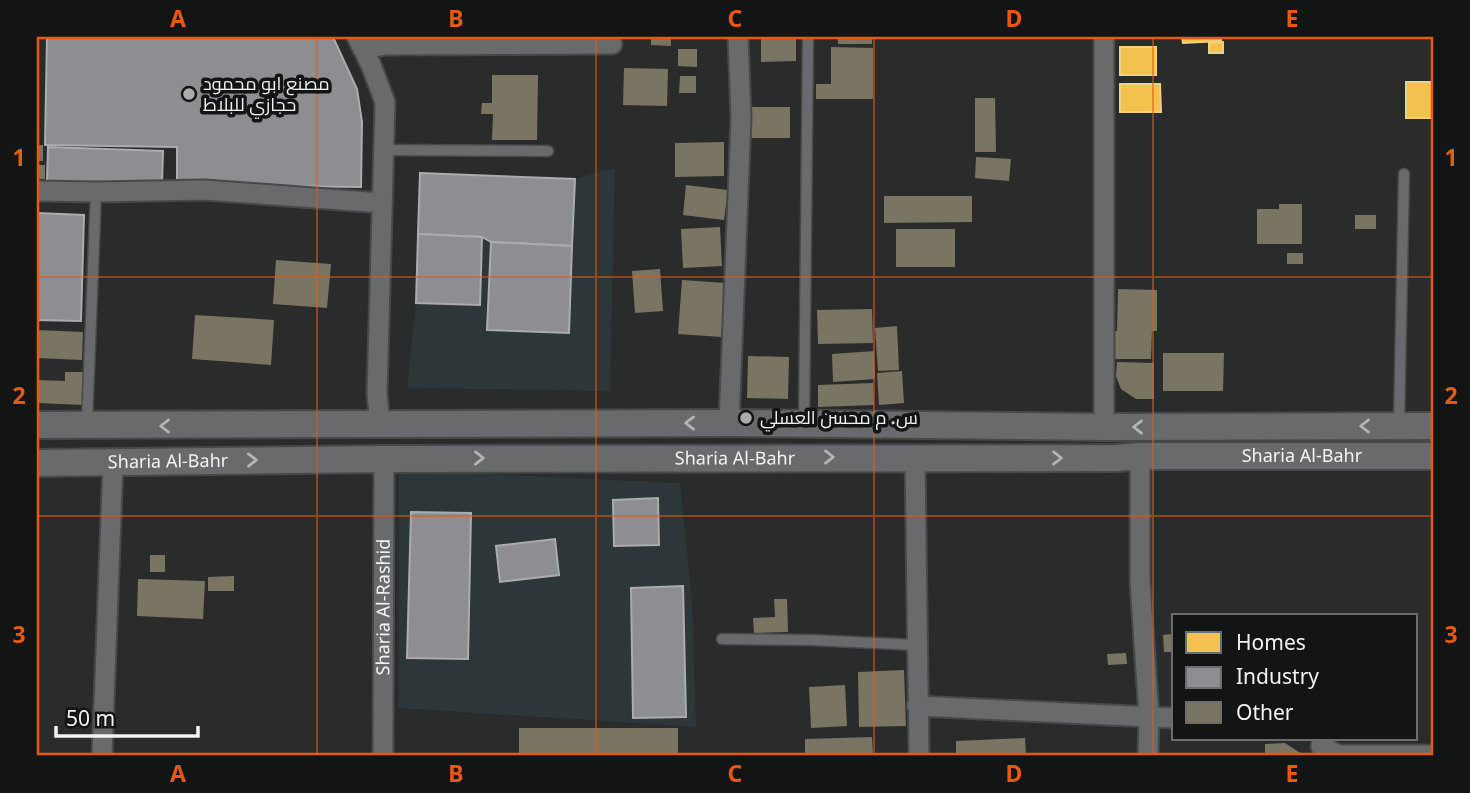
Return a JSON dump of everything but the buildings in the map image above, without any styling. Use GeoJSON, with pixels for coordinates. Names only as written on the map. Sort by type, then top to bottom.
{"type":"FeatureCollection","features":[{"type":"Feature","properties":{"kind":"main road","name":"Sharia Al-Bahr"},"geometry":{"type":"LineString","coordinates":[[37,425],[729,423],[1104,427],[1433,426]]}},
{"type":"Feature","properties":{"kind":"main road"},"geometry":{"type":"LineString","coordinates":[[589,424],[590,458]]}},
{"type":"Feature","properties":{"kind":"main road","name":"Sharia Al-Bahr"},"geometry":{"type":"LineString","coordinates":[[37,463],[384,459],[1433,456]]}},
{"type":"Feature","properties":{"kind":"street"},"geometry":{"type":"LineString","coordinates":[[729,423],[741,118],[738,37]]}},
{"type":"Feature","properties":{"kind":"street"},"geometry":{"type":"LineString","coordinates":[[1104,37],[1104,427]]}},
{"type":"Feature","properties":{"kind":"street"},"geometry":{"type":"LineString","coordinates":[[380,424],[377,394],[385,102],[360,43],[534,41],[612,44]]}},
{"type":"Feature","properties":{"kind":"street"},"geometry":{"type":"LineString","coordinates":[[37,191],[205,190],[382,203]]}},
{"type":"Feature","properties":{"kind":"street"},"geometry":{"type":"LineString","coordinates":[[1140,456],[1140,582],[1149,717],[1148,756]]}},
{"type":"Feature","properties":{"kind":"street"},"geometry":{"type":"LineString","coordinates":[[915,458],[919,756]]}},
{"type":"Feature","properties":{"kind":"street","name":"Sharia Al-Rashid"},"geometry":{"type":"LineString","coordinates":[[383,756],[384,459]]}},
{"type":"Feature","properties":{"kind":"street"},"geometry":{"type":"LineString","coordinates":[[102,756],[113,462]]}},
{"type":"Feature","properties":{"kind":"street"},"geometry":{"type":"LineString","coordinates":[[917,706],[1172,718]]}},
{"type":"Feature","properties":{"kind":"street"},"geometry":{"type":"LineString","coordinates":[[1319,747],[1339,755],[1433,755]]}},
{"type":"Feature","properties":{"kind":"lane"},"geometry":{"type":"LineString","coordinates":[[804,424],[808,37]]}},
{"type":"Feature","properties":{"kind":"lane"},"geometry":{"type":"LineString","coordinates":[[384,150],[548,151]]}},
{"type":"Feature","properties":{"kind":"lane"},"geometry":{"type":"LineString","coordinates":[[1399,426],[1404,174]]}},
{"type":"Feature","properties":{"kind":"lane"},"geometry":{"type":"LineString","coordinates":[[87,426],[96,192]]}},
{"type":"Feature","properties":{"kind":"lane"},"geometry":{"type":"LineString","coordinates":[[722,639],[917,645]]}},
{"type":"Feature","properties":{"kind":"shaded area"},"geometry":{"type":"Polygon","coordinates":[[[615,168],[610,391],[407,388],[416,303],[420,173],[575,179],[615,168]]]}},
{"type":"Feature","properties":{"kind":"shaded area"},"geometry":{"type":"Polygon","coordinates":[[[399,470],[680,483],[692,601],[696,727],[398,708],[399,470]]]}},
{"type":"Feature","properties":{"kind":"place","name":"مصنع ابو محمود حجازي للبلاط"},"geometry":{"type":"Point","coordinates":[189,94]}},
{"type":"Feature","properties":{"kind":"place","name":"س. م محسن العسلي"},"geometry":{"type":"Point","coordinates":[746,418]}}]}
